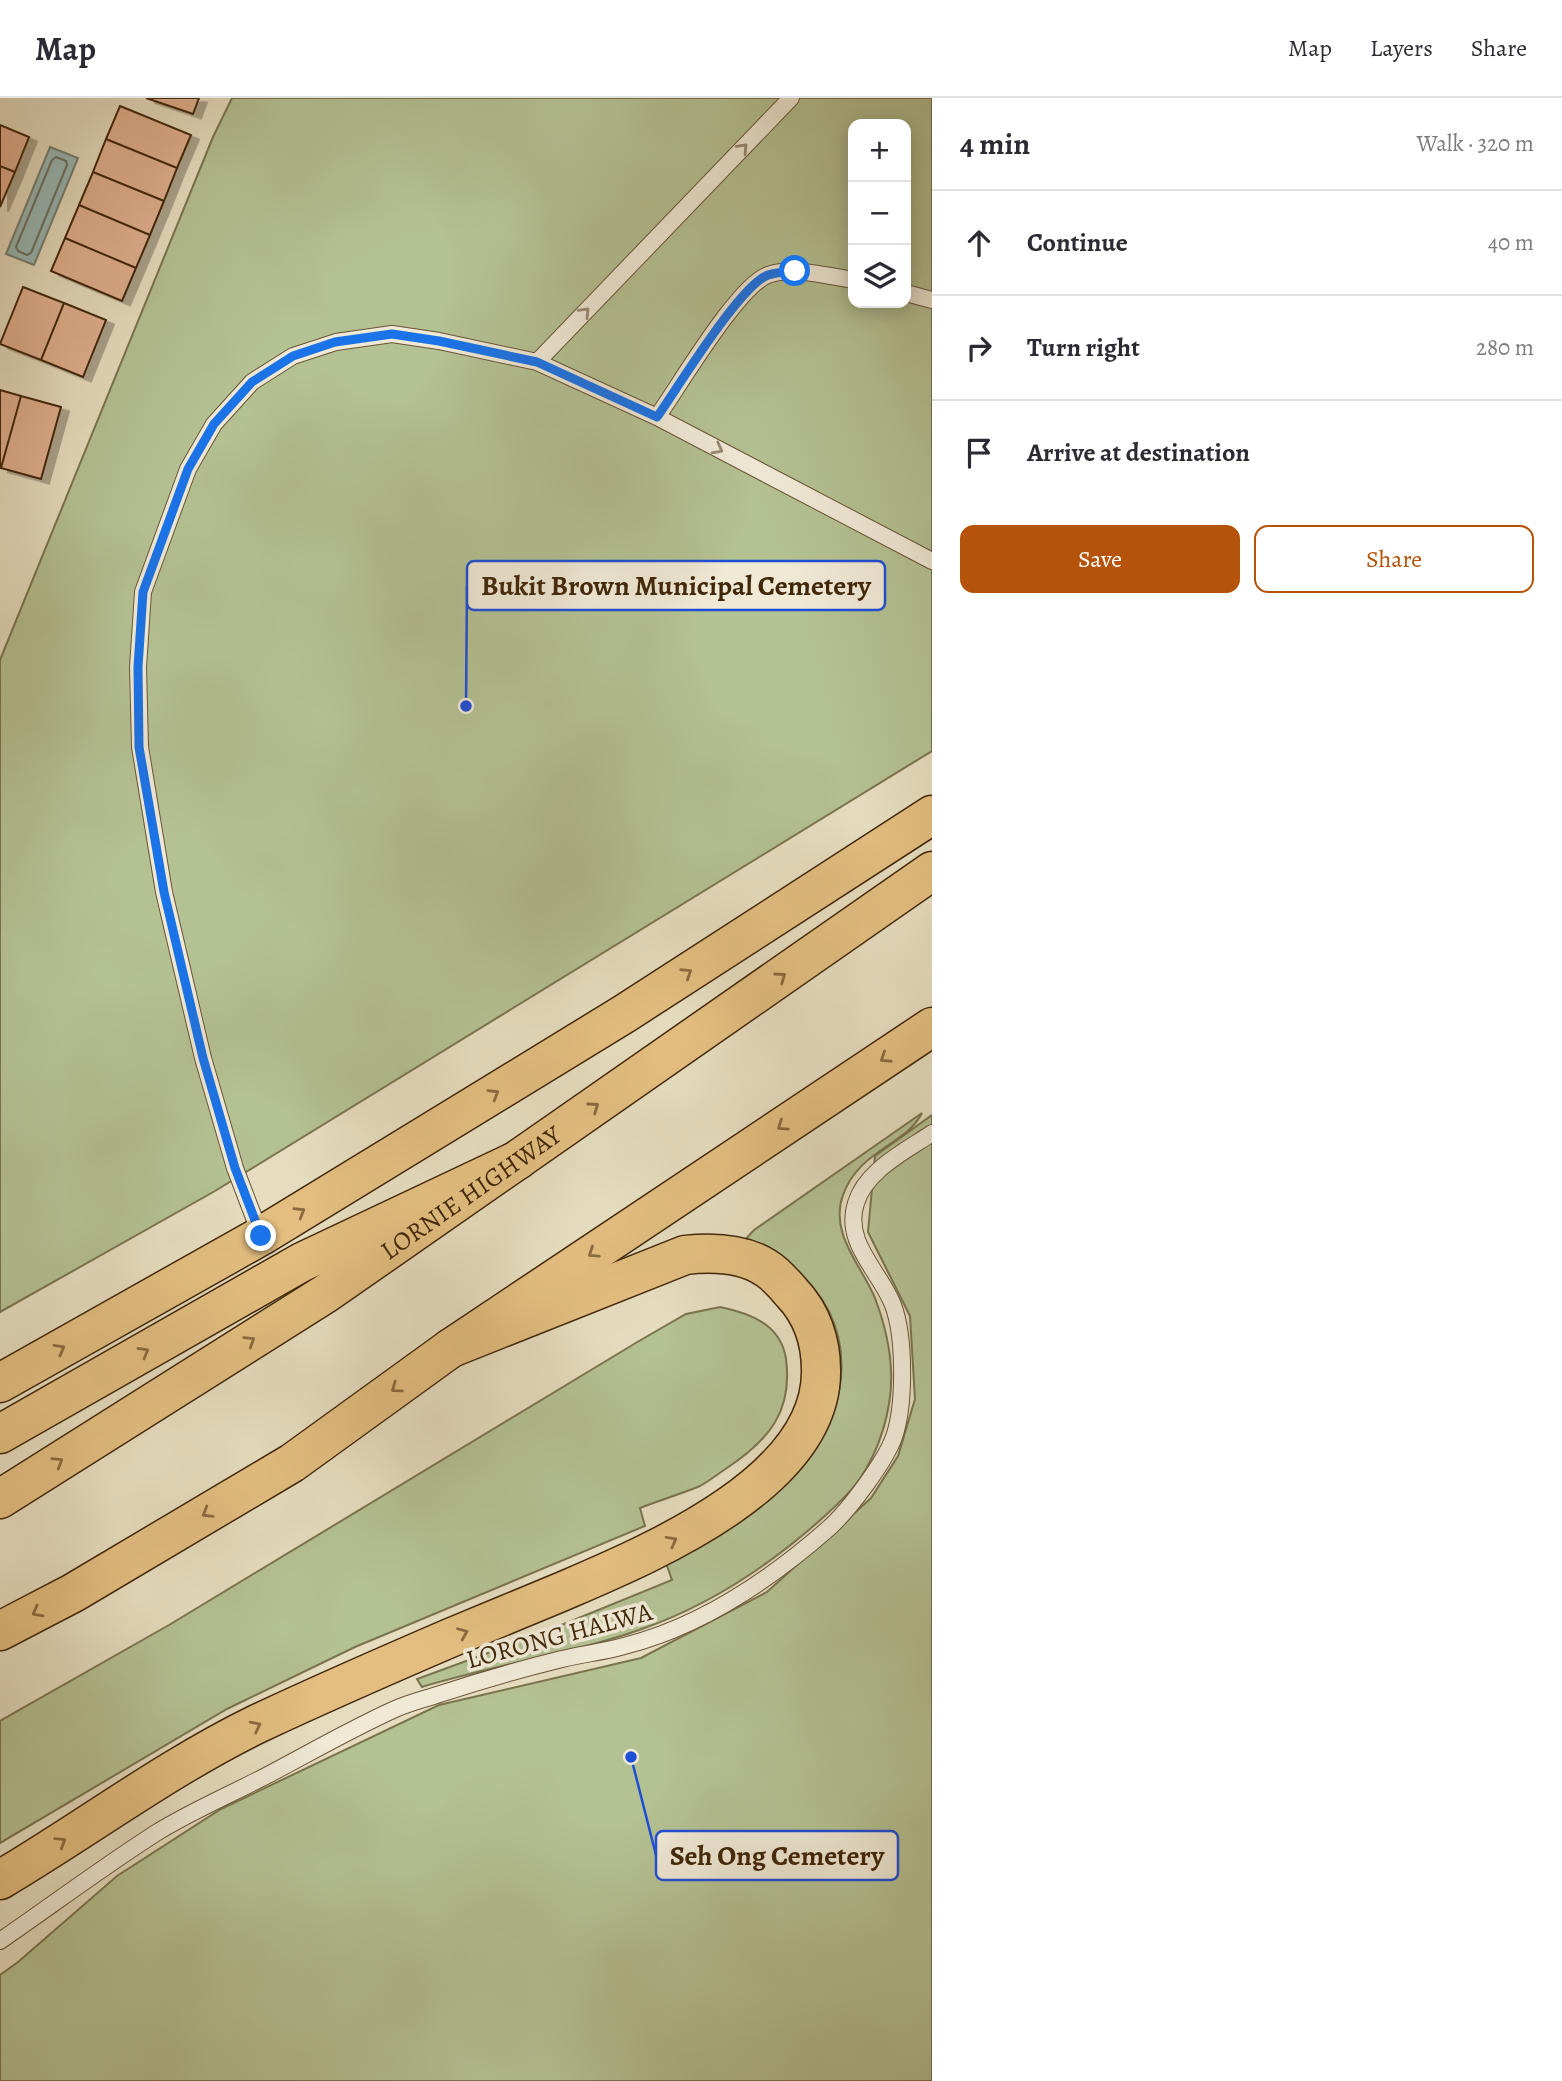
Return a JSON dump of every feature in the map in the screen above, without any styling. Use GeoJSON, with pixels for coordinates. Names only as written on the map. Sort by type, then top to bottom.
{"type":"FeatureCollection","features":[{"type":"Feature","properties":{"kind":"highway"},"geometry":{"type":"LineString","coordinates":[[0,1382],[261,1236],[624,1014],[932,815]]}},
{"type":"Feature","properties":{"kind":"highway","name":"LORNIE HIGHWAY"},"geometry":{"type":"LineString","coordinates":[[0,1499],[325,1294],[932,871]]}},
{"type":"Feature","properties":{"kind":"highway"},"geometry":{"type":"LineString","coordinates":[[0,1632],[73,1593],[292,1463],[452,1348],[932,1027]]}},
{"type":"Feature","properties":{"kind":"highway"},"geometry":{"type":"LineString","coordinates":[[0,1434],[302,1262],[518,1160]]}},
{"type":"Feature","properties":{"kind":"highway"},"geometry":{"type":"LineString","coordinates":[[0,1880],[167,1775],[253,1726],[338,1686],[643,1557],[693,1530],[737,1501],[780,1464],[810,1420],[822,1387],[821,1360],[814,1325],[796,1297],[767,1268],[745,1259],[721,1254],[685,1255],[452,1348]]}},
{"type":"Feature","properties":{"kind":"lane"},"geometry":{"type":"LineString","coordinates":[[537,362],[791,98]]}},
{"type":"Feature","properties":{"kind":"lane"},"geometry":{"type":"LineString","coordinates":[[657,417],[726,316],[750,288],[767,275],[795,271],[848,279]]}},
{"type":"Feature","properties":{"kind":"lane"},"geometry":{"type":"LineString","coordinates":[[911,294],[932,300]]}},
{"type":"Feature","properties":{"kind":"lane"},"geometry":{"type":"LineString","coordinates":[[261,1236],[235,1168],[203,1058],[164,892],[139,747],[138,667],[143,592],[188,469],[214,424],[252,382],[293,356],[335,342],[392,334],[537,362],[657,417],[932,561]]}},
{"type":"Feature","properties":{"kind":"lane","name":"LORONG HALWA"},"geometry":{"type":"LineString","coordinates":[[0,1941],[158,1832],[395,1709],[482,1680],[564,1658],[625,1646],[676,1628],[729,1602],[777,1571],[832,1526],[867,1484],[894,1437],[901,1397],[903,1361],[893,1306],[858,1247],[853,1223],[856,1203],[865,1185],[879,1170],[932,1133]]}},
{"type":"Feature","properties":{"kind":"green space"},"geometry":{"type":"Polygon","coordinates":[[[232,98],[932,98],[932,751],[215,1191],[0,1312],[0,660],[213,137],[232,98]]]}},
{"type":"Feature","properties":{"kind":"green space"},"geometry":{"type":"Polygon","coordinates":[[[922,1113],[905,1133],[860,1168],[850,1180],[840,1209],[843,1236],[875,1298],[881,1316],[891,1370],[890,1399],[884,1428],[866,1468],[850,1491],[818,1522],[757,1570],[713,1597],[666,1620],[615,1638],[422,1687],[417,1679],[537,1635],[672,1580],[666,1563],[728,1526],[786,1483],[805,1464],[832,1416],[839,1390],[842,1364],[838,1337],[829,1312],[806,1281],[789,1268],[743,1242],[754,1230],[922,1113]]]}},
{"type":"Feature","properties":{"kind":"green space"},"geometry":{"type":"Polygon","coordinates":[[[932,1115],[932,2081],[0,2081],[0,1975],[117,1876],[221,1809],[439,1705],[641,1658],[767,1592],[871,1498],[898,1456],[915,1399],[910,1316],[868,1232],[875,1156],[932,1115]]]}},
{"type":"Feature","properties":{"kind":"green space"},"geometry":{"type":"Polygon","coordinates":[[[720,1307],[752,1317],[771,1329],[783,1347],[786,1359],[786,1394],[781,1409],[766,1435],[742,1457],[700,1486],[640,1508],[645,1526],[355,1647],[227,1709],[0,1843],[0,1721],[169,1625],[639,1341],[686,1314],[720,1307]]]}},
{"type":"Feature","properties":{"kind":"water"},"geometry":{"type":"Polygon","coordinates":[[[50,147],[78,158],[34,265],[6,254],[50,147]]]}},
{"type":"Feature","properties":{"kind":"building"},"geometry":{"type":"Polygon","coordinates":[[[146,98],[199,98],[193,114],[146,98]]]}},
{"type":"Feature","properties":{"kind":"building"},"geometry":{"type":"Polygon","coordinates":[[[120,106],[191,135],[177,168],[106,139],[120,106]]]}},
{"type":"Feature","properties":{"kind":"building"},"geometry":{"type":"Polygon","coordinates":[[[0,125],[29,137],[15,172],[0,166],[0,125]]]}},
{"type":"Feature","properties":{"kind":"building"},"geometry":{"type":"Polygon","coordinates":[[[106,139],[177,168],[164,201],[93,172],[106,139]]]}},
{"type":"Feature","properties":{"kind":"building"},"geometry":{"type":"Polygon","coordinates":[[[0,166],[15,172],[0,207],[0,166]]]}},
{"type":"Feature","properties":{"kind":"building"},"geometry":{"type":"Polygon","coordinates":[[[93,172],[164,201],[150,235],[79,205],[93,172]]]}},
{"type":"Feature","properties":{"kind":"building"},"geometry":{"type":"Polygon","coordinates":[[[79,205],[150,235],[136,268],[65,238],[79,205]]]}},
{"type":"Feature","properties":{"kind":"building"},"geometry":{"type":"Polygon","coordinates":[[[65,238],[136,268],[122,301],[51,271],[65,238]]]}},
{"type":"Feature","properties":{"kind":"building"},"geometry":{"type":"Polygon","coordinates":[[[23,287],[64,303],[41,360],[0,344],[23,287]]]}},
{"type":"Feature","properties":{"kind":"building"},"geometry":{"type":"Polygon","coordinates":[[[64,303],[106,320],[83,377],[41,360],[64,303]]]}},
{"type":"Feature","properties":{"kind":"building"},"geometry":{"type":"Polygon","coordinates":[[[0,390],[21,396],[1,468],[0,468],[0,390]]]}},
{"type":"Feature","properties":{"kind":"building"},"geometry":{"type":"Polygon","coordinates":[[[21,396],[61,407],[41,479],[1,468],[21,396]]]}},
{"type":"Feature","properties":{"kind":"place","name":"Bukit Brown Municipal Cemetery"},"geometry":{"type":"Point","coordinates":[466,706]}},
{"type":"Feature","properties":{"kind":"place","name":"Seh Ong Cemetery"},"geometry":{"type":"Point","coordinates":[631,1757]}},
{"type":"Feature","properties":{"kind":"route"},"geometry":{"type":"LineString","coordinates":[[261,1236],[235,1168],[203,1058],[164,892],[139,747],[138,667],[143,592],[188,469],[214,424],[252,382],[293,356],[335,342],[392,334],[537,362],[657,417],[726,316],[750,288],[767,275],[795,271]]}}]}
